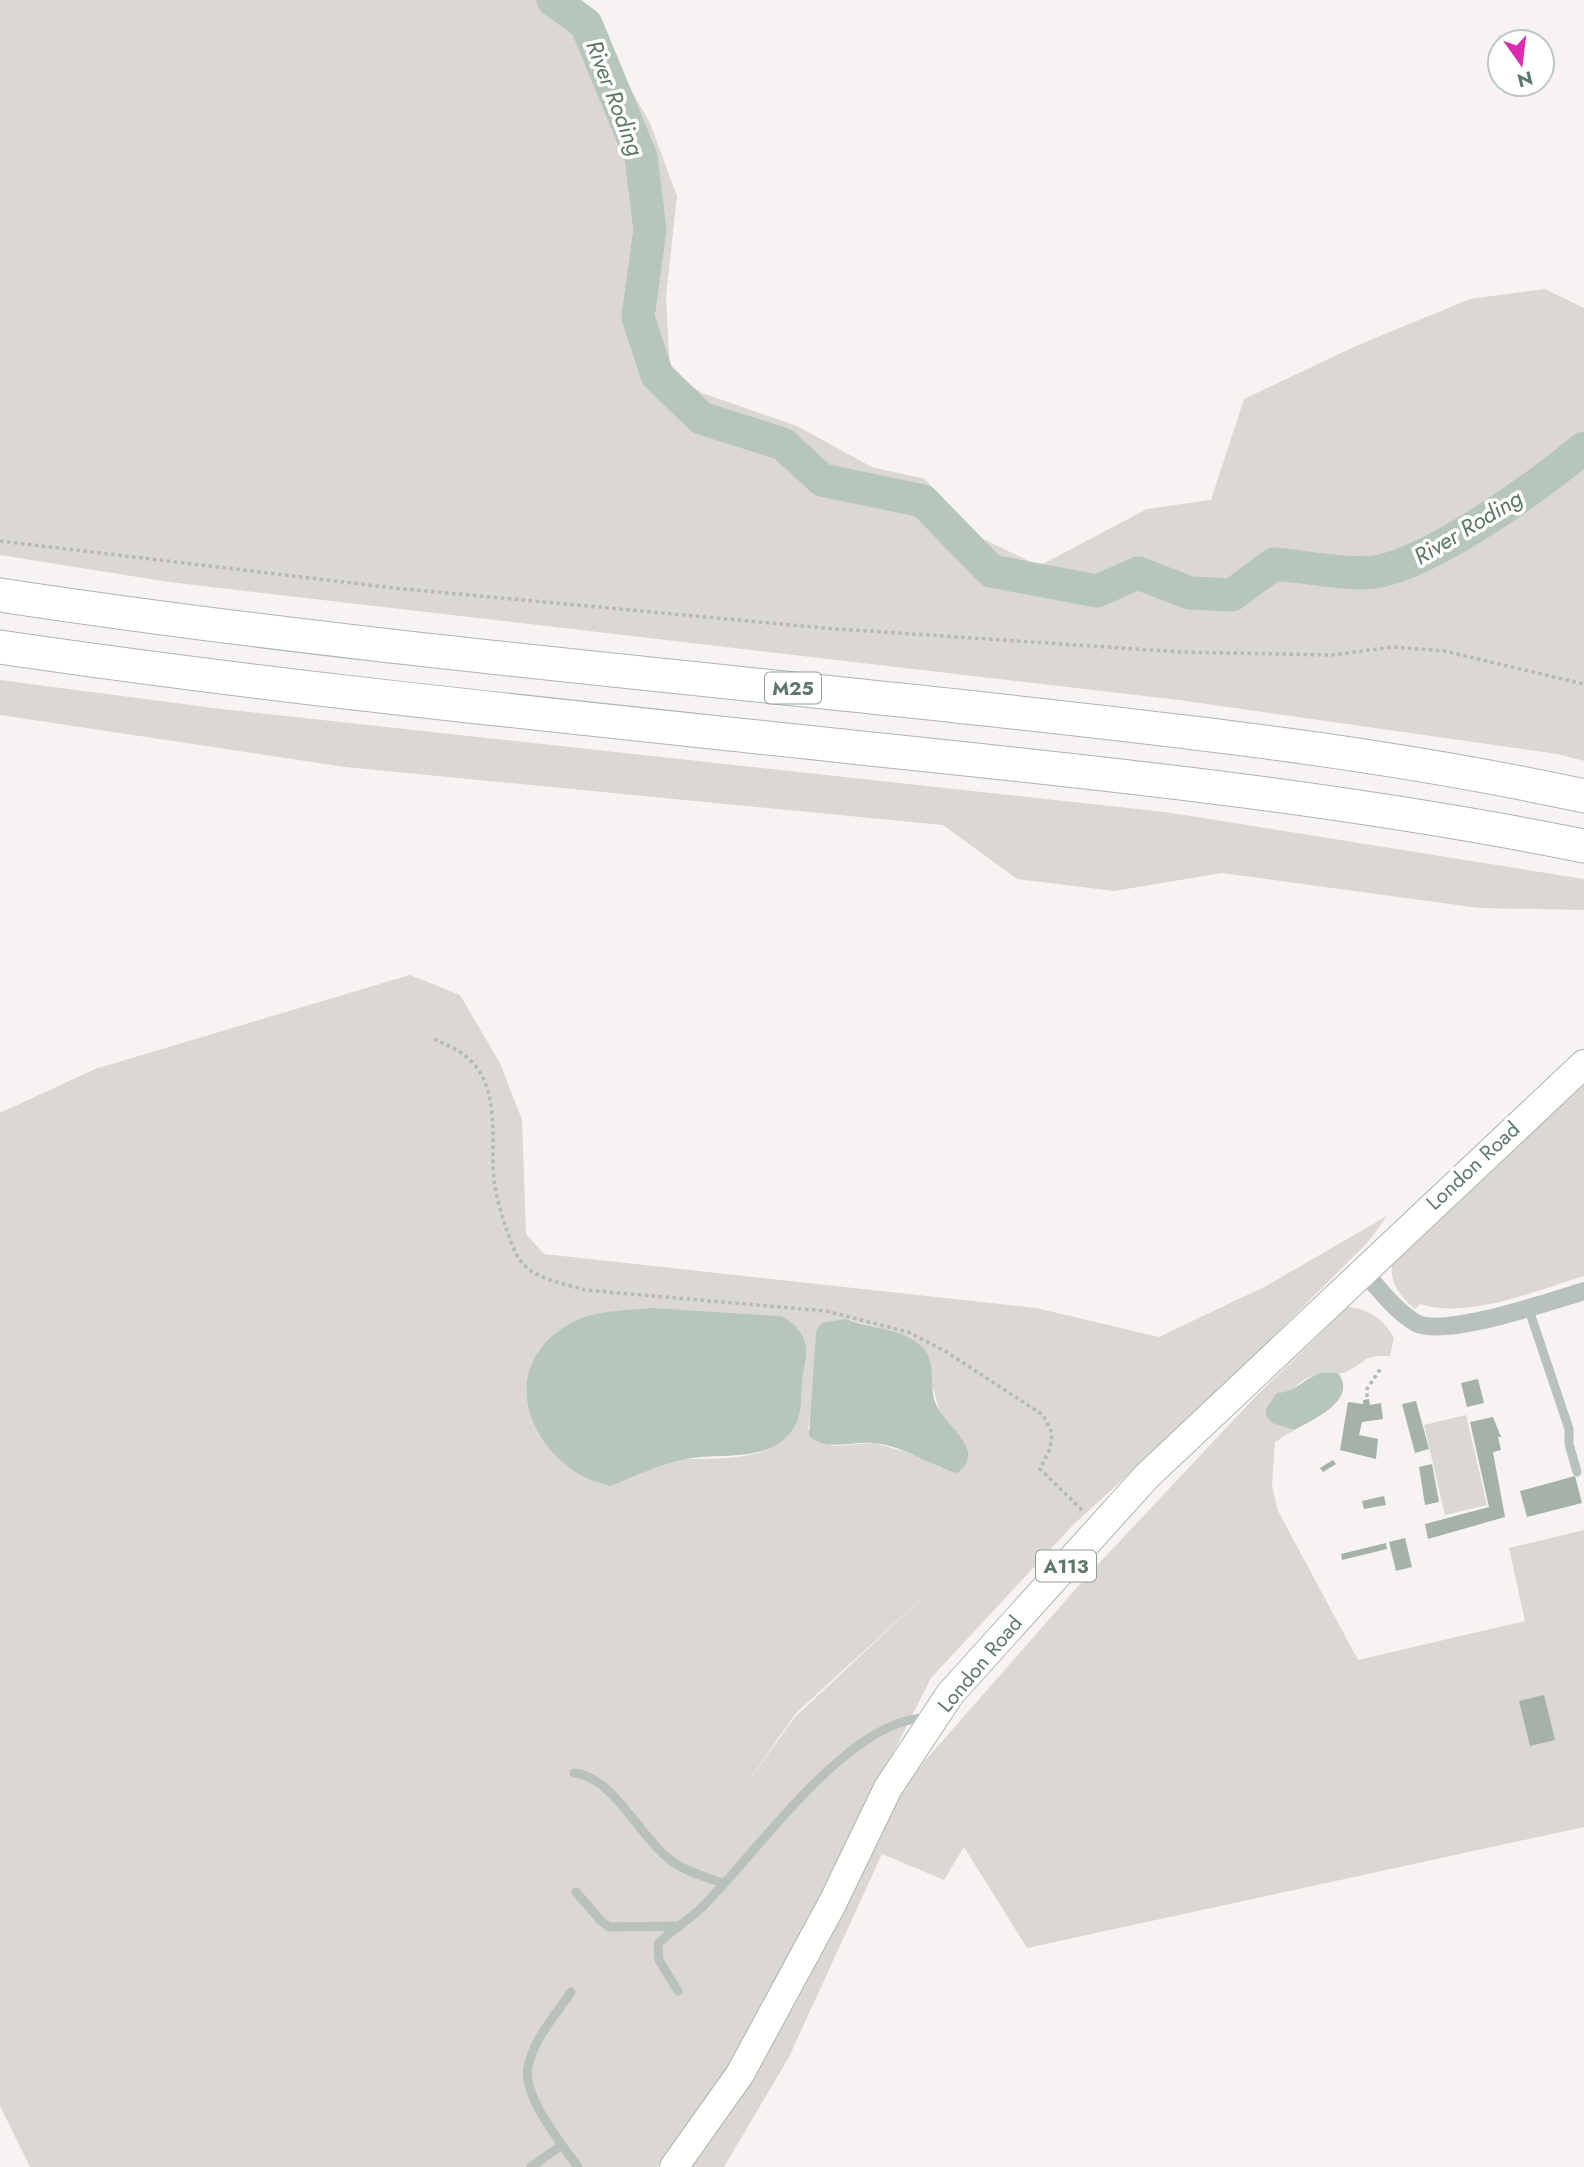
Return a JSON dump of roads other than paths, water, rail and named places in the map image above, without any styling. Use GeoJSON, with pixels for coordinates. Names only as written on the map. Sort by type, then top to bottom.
{"type":"FeatureCollection","features":[{"type":"Feature","properties":{"kind":"highway","name":"M25"},"geometry":{"type":"LineString","coordinates":[[0,595],[257,630],[1177,732],[1374,759],[1584,796]]}},
{"type":"Feature","properties":{"kind":"highway"},"geometry":{"type":"LineString","coordinates":[[0,647],[310,688],[1254,792],[1428,817],[1584,846]]}},
{"type":"Feature","properties":{"kind":"main road","name":"London Road"},"geometry":{"type":"LineString","coordinates":[[674,2167],[740,2074],[832,1904],[888,1788],[950,1694],[1147,1476],[1584,1063]]}},
{"type":"Feature","properties":{"kind":"street"},"geometry":{"type":"LineString","coordinates":[[1362,1270],[1386,1297],[1417,1323],[1434,1328],[1452,1327],[1584,1291]]}},
{"type":"Feature","properties":{"kind":"lane"},"geometry":{"type":"LineString","coordinates":[[1528,1307],[1569,1429],[1569,1444],[1577,1472]]}},
{"type":"Feature","properties":{"kind":"lane"},"geometry":{"type":"LineString","coordinates":[[678,1991],[656,1951],[658,1944],[699,1910],[804,1793],[842,1759],[880,1732],[899,1723],[935,1718]]}},
{"type":"Feature","properties":{"kind":"lane"},"geometry":{"type":"LineString","coordinates":[[574,1773],[588,1774],[601,1783],[651,1843],[670,1860],[722,1883]]}},
{"type":"Feature","properties":{"kind":"lane"},"geometry":{"type":"LineString","coordinates":[[576,1892],[609,1927],[679,1926]]}},
{"type":"Feature","properties":{"kind":"lane"},"geometry":{"type":"LineString","coordinates":[[571,1992],[544,2031],[527,2068],[533,2096],[578,2167]]}},
{"type":"Feature","properties":{"kind":"lane"},"geometry":{"type":"LineString","coordinates":[[531,2167],[562,2145]]}},
{"type":"Feature","properties":{"kind":"waterway","name":"River Roding"},"geometry":{"type":"LineString","coordinates":[[553,0],[586,24],[641,157],[650,230],[638,317],[657,375],[701,418],[783,444],[822,480],[923,501],[991,571],[1097,591],[1138,573],[1190,593],[1232,595],[1274,564],[1339,572],[1375,572],[1398,566],[1454,539],[1513,502],[1584,448]]}}]}
